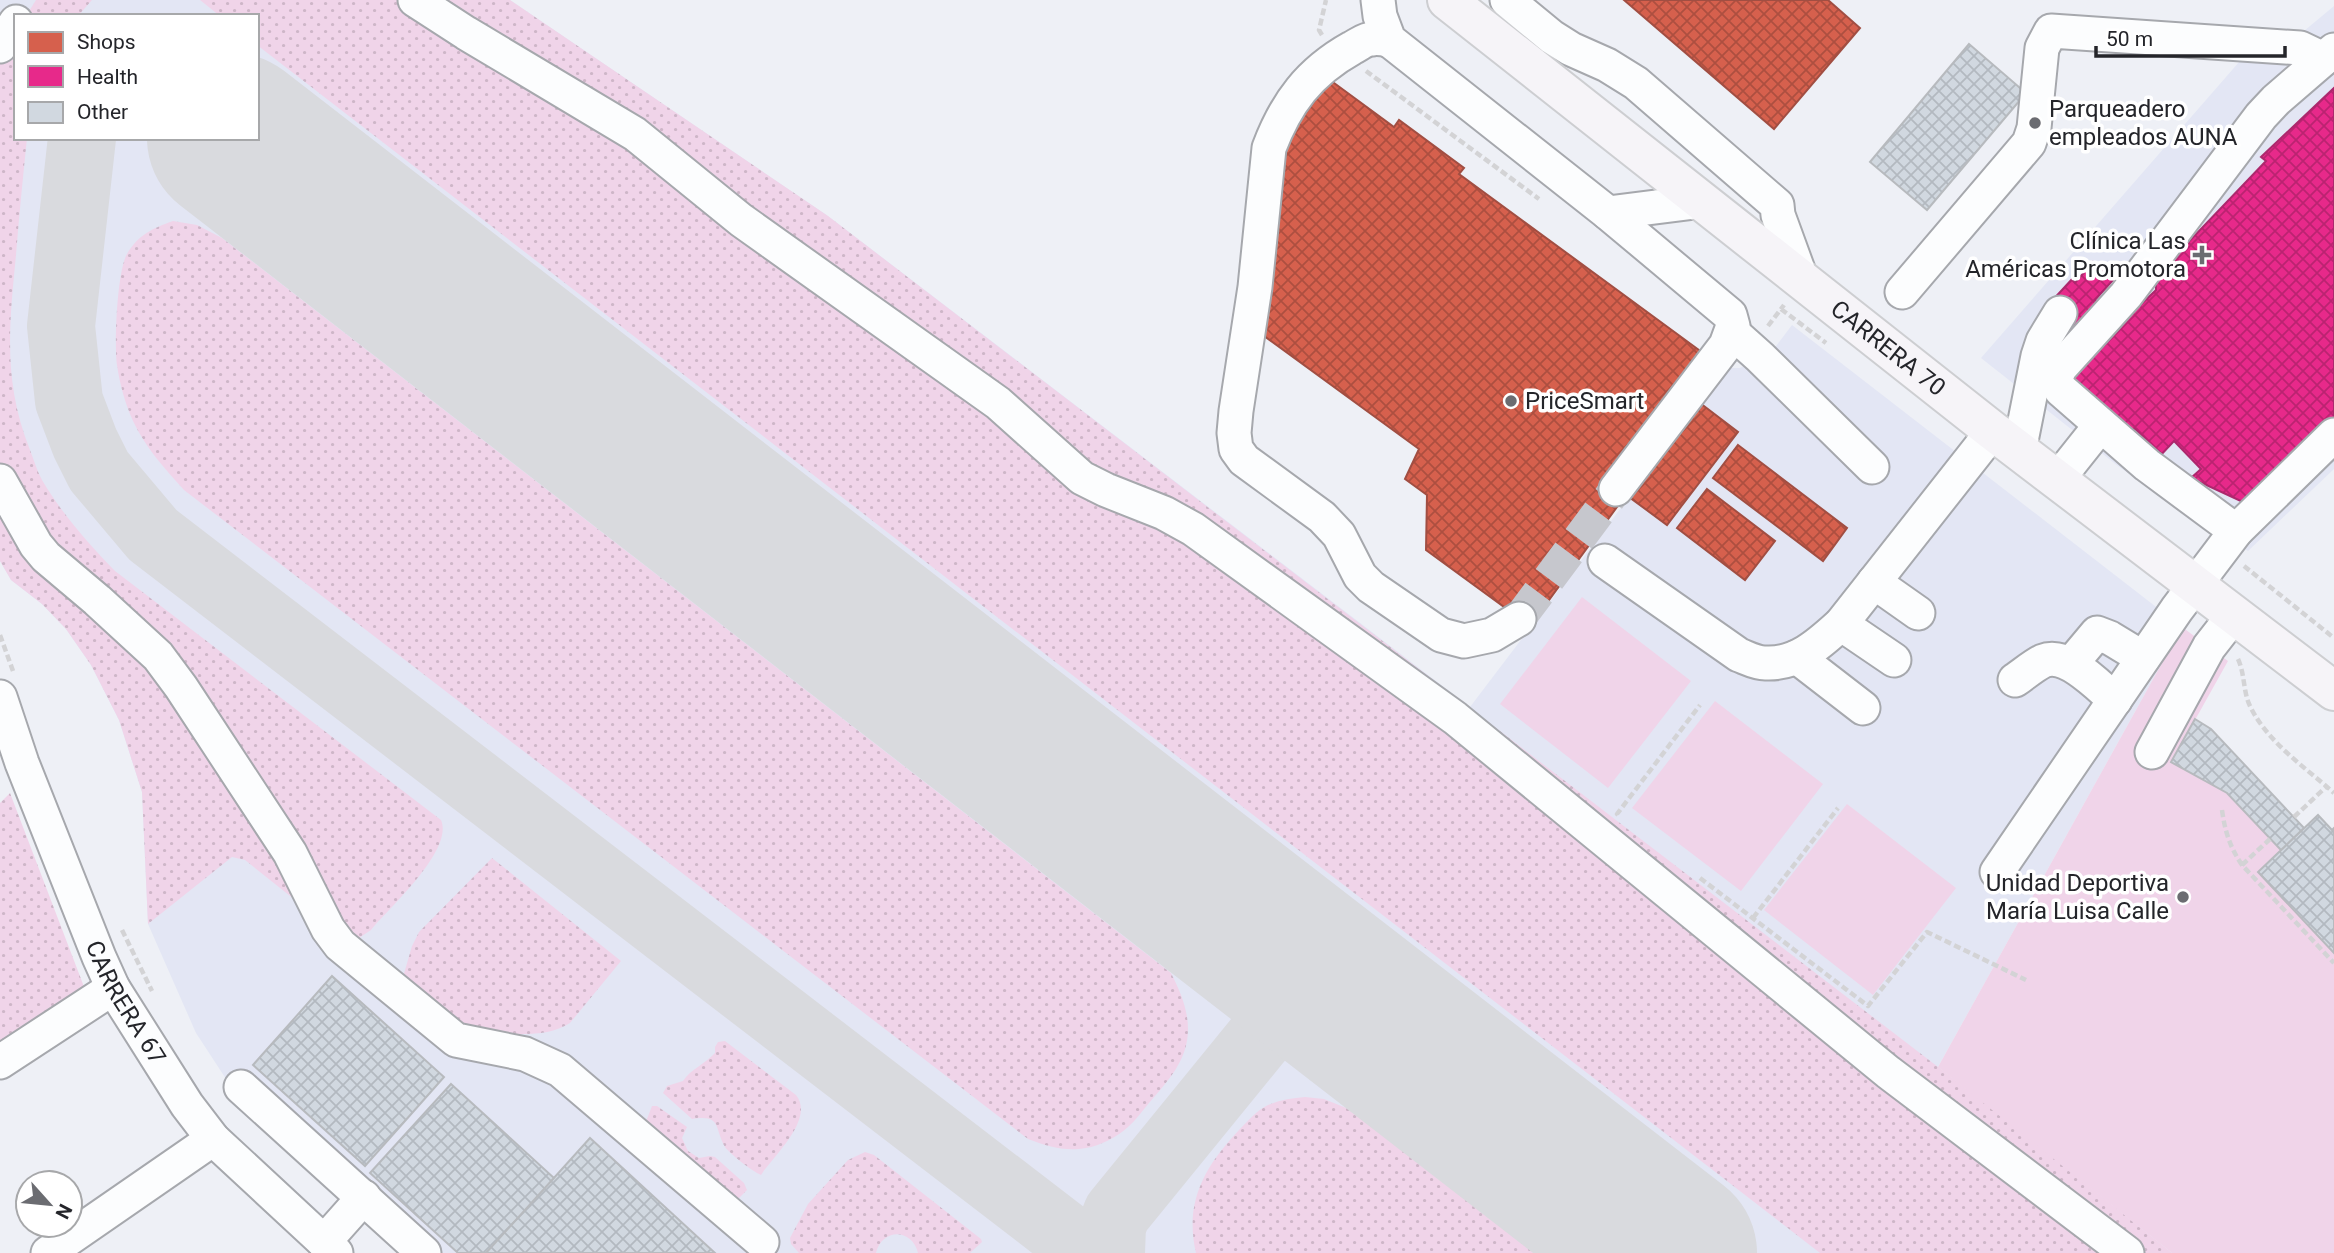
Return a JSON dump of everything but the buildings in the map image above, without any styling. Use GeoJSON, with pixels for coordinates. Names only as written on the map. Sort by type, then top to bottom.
{"type":"FeatureCollection","features":[{"type":"Feature","properties":{"kind":"main road","name":"CARRERA 70"},"geometry":{"type":"LineString","coordinates":[[1447,0],[2006,441],[2195,584],[2225,627],[2334,691]]}},
{"type":"Feature","properties":{"kind":"street"},"geometry":{"type":"LineString","coordinates":[[415,0],[635,134],[741,220],[998,404],[1082,478],[1106,491],[1164,513],[1193,529],[1455,718],[1888,1072],[2127,1253]]}},
{"type":"Feature","properties":{"kind":"street"},"geometry":{"type":"LineString","coordinates":[[1378,0],[1380,16],[1389,40],[1608,212],[1730,315],[1732,332],[1714,362],[1616,489]]}},
{"type":"Feature","properties":{"kind":"street"},"geometry":{"type":"LineString","coordinates":[[1507,0],[1552,37],[1636,83],[1783,197],[1778,215],[1801,278]]}},
{"type":"Feature","properties":{"kind":"street"},"geometry":{"type":"LineString","coordinates":[[0,47],[14,25]]}},
{"type":"Feature","properties":{"kind":"street"},"geometry":{"type":"LineString","coordinates":[[1902,292],[2029,143],[2034,128],[2042,48],[2051,31],[2300,48],[2329,55]]}},
{"type":"Feature","properties":{"kind":"street"},"geometry":{"type":"LineString","coordinates":[[1389,40],[1370,38],[1315,72],[1300,89],[1276,130],[1269,148],[1255,287],[1236,411],[1236,449],[1244,460],[1322,517],[1339,536],[1360,576],[1371,587],[1441,635],[1464,641],[1492,635],[1519,619]]}},
{"type":"Feature","properties":{"kind":"street"},"geometry":{"type":"LineString","coordinates":[[2236,531],[2147,465],[2100,426],[2057,383],[2056,375],[2126,295],[2261,116],[2329,55]]}},
{"type":"Feature","properties":{"kind":"street"},"geometry":{"type":"LineString","coordinates":[[1608,212],[1703,201]]}},
{"type":"Feature","properties":{"kind":"street"},"geometry":{"type":"LineString","coordinates":[[1605,561],[1739,655],[1763,663],[1783,662],[1797,657],[1815,647],[1841,624],[1874,583],[2006,441],[2043,341],[2060,313]]}},
{"type":"Feature","properties":{"kind":"street"},"geometry":{"type":"LineString","coordinates":[[1732,332],[1872,467]]}},
{"type":"Feature","properties":{"kind":"street"},"geometry":{"type":"LineString","coordinates":[[2057,480],[2100,426]]}},
{"type":"Feature","properties":{"kind":"street"},"geometry":{"type":"LineString","coordinates":[[1997,872],[2195,584],[2236,531],[2334,435]]}},
{"type":"Feature","properties":{"kind":"street"},"geometry":{"type":"LineString","coordinates":[[1,484],[36,545],[46,557],[158,656],[181,687],[290,853],[328,929],[340,945],[456,1040],[525,1054],[560,1070],[762,1242]]}},
{"type":"Feature","properties":{"kind":"street"},"geometry":{"type":"LineString","coordinates":[[1874,583],[1918,613]]}},
{"type":"Feature","properties":{"kind":"street"},"geometry":{"type":"LineString","coordinates":[[1841,624],[1894,660]]}},
{"type":"Feature","properties":{"kind":"street"},"geometry":{"type":"LineString","coordinates":[[2152,752],[2225,627]]}},
{"type":"Feature","properties":{"kind":"street"},"geometry":{"type":"LineString","coordinates":[[2071,664],[2097,633],[2143,658]]}},
{"type":"Feature","properties":{"kind":"street"},"geometry":{"type":"LineString","coordinates":[[1797,657],[1863,708]]}},
{"type":"Feature","properties":{"kind":"street"},"geometry":{"type":"LineString","coordinates":[[2015,680],[2045,660],[2059,659],[2071,664],[2115,700]]}},
{"type":"Feature","properties":{"kind":"street","name":"CARRERA 67"},"geometry":{"type":"LineString","coordinates":[[7,686],[11,774],[113,988],[187,1105],[213,1139],[330,1247]]}},
{"type":"Feature","properties":{"kind":"street"},"geometry":{"type":"LineString","coordinates":[[0,1062],[113,988]]}},
{"type":"Feature","properties":{"kind":"street"},"geometry":{"type":"LineString","coordinates":[[241,1087],[424,1253]]}},
{"type":"Feature","properties":{"kind":"street"},"geometry":{"type":"LineString","coordinates":[[48,1253],[213,1139]]}},
{"type":"Feature","properties":{"kind":"street"},"geometry":{"type":"LineString","coordinates":[[330,1247],[364,1197]]}},
{"type":"Feature","properties":{"kind":"path"},"geometry":{"type":"LineString","coordinates":[[1319,30],[1326,0]]}},
{"type":"Feature","properties":{"kind":"path"},"geometry":{"type":"LineString","coordinates":[[2225,627],[2242,669],[2249,705],[2263,727],[2334,793]]}},
{"type":"Feature","properties":{"kind":"path"},"geometry":{"type":"LineString","coordinates":[[0,635],[7,686]]}},
{"type":"Feature","properties":{"kind":"path"},"geometry":{"type":"LineString","coordinates":[[1628,822],[1617,814],[1700,705]]}},
{"type":"Feature","properties":{"kind":"path"},"geometry":{"type":"LineString","coordinates":[[2294,817],[2327,786]]}},
{"type":"Feature","properties":{"kind":"path"},"geometry":{"type":"LineString","coordinates":[[1753,918],[1838,808]]}},
{"type":"Feature","properties":{"kind":"path"},"geometry":{"type":"LineString","coordinates":[[2222,810],[2231,849],[2242,865],[2334,963]]}},
{"type":"Feature","properties":{"kind":"path"},"geometry":{"type":"LineString","coordinates":[[2242,865],[2270,839]]}},
{"type":"Feature","properties":{"kind":"path"},"geometry":{"type":"LineString","coordinates":[[1690,870],[1868,1006],[1927,932],[2025,980]]}},
{"type":"Feature","properties":{"kind":"path"},"geometry":{"type":"LineString","coordinates":[[118,922],[153,993]]}},
{"type":"Feature","properties":{"kind":"shaded area"},"geometry":{"type":"Polygon","coordinates":[[[0,0],[510,0],[828,216],[1470,707],[1727,368],[1740,368],[1773,350],[1792,325],[2182,627],[1938,1067],[2172,1253],[400,1253],[352,1211],[245,1108],[196,1033],[148,924],[142,792],[119,720],[91,665],[66,629],[42,604],[11,580],[0,561],[0,0]]]}},
{"type":"Feature","properties":{"kind":"shaded area"},"geometry":{"type":"Polygon","coordinates":[[[36,0],[92,0],[80,14],[27,14],[36,0]]]}},
{"type":"Feature","properties":{"kind":"shaded area"},"geometry":{"type":"Polygon","coordinates":[[[200,0],[510,0],[828,216],[1989,1106],[2172,1253],[1820,1253],[259,47],[259,14],[218,14],[200,0]]]}},
{"type":"Feature","properties":{"kind":"shaded area","name":"Clínica Las Américas Promotora"},"geometry":{"type":"Polygon","coordinates":[[[2334,6],[2334,469],[2248,551],[2118,466],[1981,358],[2260,38],[2267,32],[2278,29],[2304,31],[2334,6]]]}},
{"type":"Feature","properties":{"kind":"shaded area"},"geometry":{"type":"Polygon","coordinates":[[[14,33],[14,140],[27,140],[11,306],[10,354],[15,401],[37,469],[67,516],[115,571],[441,820],[443,832],[430,862],[371,930],[359,938],[351,938],[183,686],[49,555],[0,468],[0,54],[14,33]]]}},
{"type":"Feature","properties":{"kind":"shaded area"},"geometry":{"type":"Polygon","coordinates":[[[173,221],[197,225],[222,238],[1171,973],[1187,1014],[1185,1051],[1170,1078],[1134,1121],[1114,1138],[1086,1148],[1063,1149],[1028,1139],[184,490],[149,449],[138,431],[121,387],[116,355],[119,291],[127,254],[147,233],[173,221]]]}},
{"type":"Feature","properties":{"kind":"shaded area"},"geometry":{"type":"Polygon","coordinates":[[[0,489],[137,644],[319,919],[245,860],[232,857],[148,924],[142,792],[119,720],[91,665],[66,629],[42,604],[11,580],[0,561],[0,489]]]}},
{"type":"Feature","properties":{"kind":"shaded area"},"geometry":{"type":"Polygon","coordinates":[[[1582,597],[1691,681],[1608,788],[1500,704],[1582,597]]]}},
{"type":"Feature","properties":{"kind":"shaded area","name":"Unidad Deportiva María Luisa Calle"},"geometry":{"type":"Polygon","coordinates":[[[2182,627],[2228,661],[2195,720],[2211,729],[2304,828],[2318,815],[2332,830],[2334,828],[2334,1253],[2172,1253],[1938,1067],[2182,627]]]}},
{"type":"Feature","properties":{"kind":"shaded area"},"geometry":{"type":"Polygon","coordinates":[[[1715,701],[1823,784],[1741,891],[1632,808],[1715,701]]]}},
{"type":"Feature","properties":{"kind":"shaded area"},"geometry":{"type":"Polygon","coordinates":[[[10,793],[86,992],[0,1053],[0,803],[10,793]]]}},
{"type":"Feature","properties":{"kind":"shaded area"},"geometry":{"type":"Polygon","coordinates":[[[1847,804],[1956,888],[1873,995],[1764,910],[1847,804]]]}},
{"type":"Feature","properties":{"kind":"shaded area"},"geometry":{"type":"Polygon","coordinates":[[[492,858],[621,961],[570,1023],[559,1029],[504,1035],[472,1030],[440,1010],[403,977],[419,932],[492,858]]]}},
{"type":"Feature","properties":{"kind":"shaded area"},"geometry":{"type":"Polygon","coordinates":[[[725,1041],[796,1095],[800,1105],[797,1126],[761,1175],[725,1147],[713,1121],[692,1119],[663,1093],[667,1086],[683,1081],[711,1057],[718,1042],[725,1041]]]}},
{"type":"Feature","properties":{"kind":"shaded area"},"geometry":{"type":"Polygon","coordinates":[[[1305,1097],[1324,1099],[1376,1120],[1548,1253],[1196,1253],[1193,1235],[1195,1201],[1216,1157],[1260,1110],[1277,1102],[1305,1097]]]}},
{"type":"Feature","properties":{"kind":"shaded area"},"geometry":{"type":"Polygon","coordinates":[[[652,1106],[657,1106],[687,1127],[682,1138],[688,1151],[699,1158],[715,1157],[744,1183],[747,1190],[737,1200],[645,1124],[652,1106]]]}},
{"type":"Feature","properties":{"kind":"shaded area"},"geometry":{"type":"Polygon","coordinates":[[[865,1152],[874,1155],[982,1242],[970,1253],[918,1253],[910,1239],[897,1234],[884,1239],[876,1253],[799,1253],[791,1244],[790,1238],[808,1204],[848,1160],[865,1152]]]}},
{"type":"Feature","properties":{"kind":"taxiway"},"geometry":{"type":"LineString","coordinates":[[82,140],[61,326],[69,401],[99,471],[153,535],[1088,1253]]}},
{"type":"Feature","properties":{"kind":"taxiway"},"geometry":{"type":"LineString","coordinates":[[1269,941],[1283,961],[1287,979],[1284,997],[1275,1019]]}},
{"type":"Feature","properties":{"kind":"taxiway"},"geometry":{"type":"LineString","coordinates":[[1111,1253],[1112,1226],[1117,1213],[1275,1019],[1307,996],[1325,993],[1345,1000]]}},
{"type":"Feature","properties":{"kind":"runway"},"geometry":{"type":"LineString","coordinates":[[235,140],[1672,1253]]}},
{"type":"Feature","properties":{"kind":"tunnel"},"geometry":{"type":"LineString","coordinates":[[1519,619],[1616,489]]}},
{"type":"Feature","properties":{"kind":"place","name":"Parqueadero empleados AUNA"},"geometry":{"type":"Point","coordinates":[2035,123]}},
{"type":"Feature","properties":{"kind":"place","name":"Clínica Las Américas Promotora"},"geometry":{"type":"Point","coordinates":[2202,255]}},
{"type":"Feature","properties":{"kind":"place","name":"PriceSmart"},"geometry":{"type":"Point","coordinates":[1511,401]}},
{"type":"Feature","properties":{"kind":"place","name":"Unidad Deportiva María Luisa Calle"},"geometry":{"type":"Point","coordinates":[2183,897]}}]}
